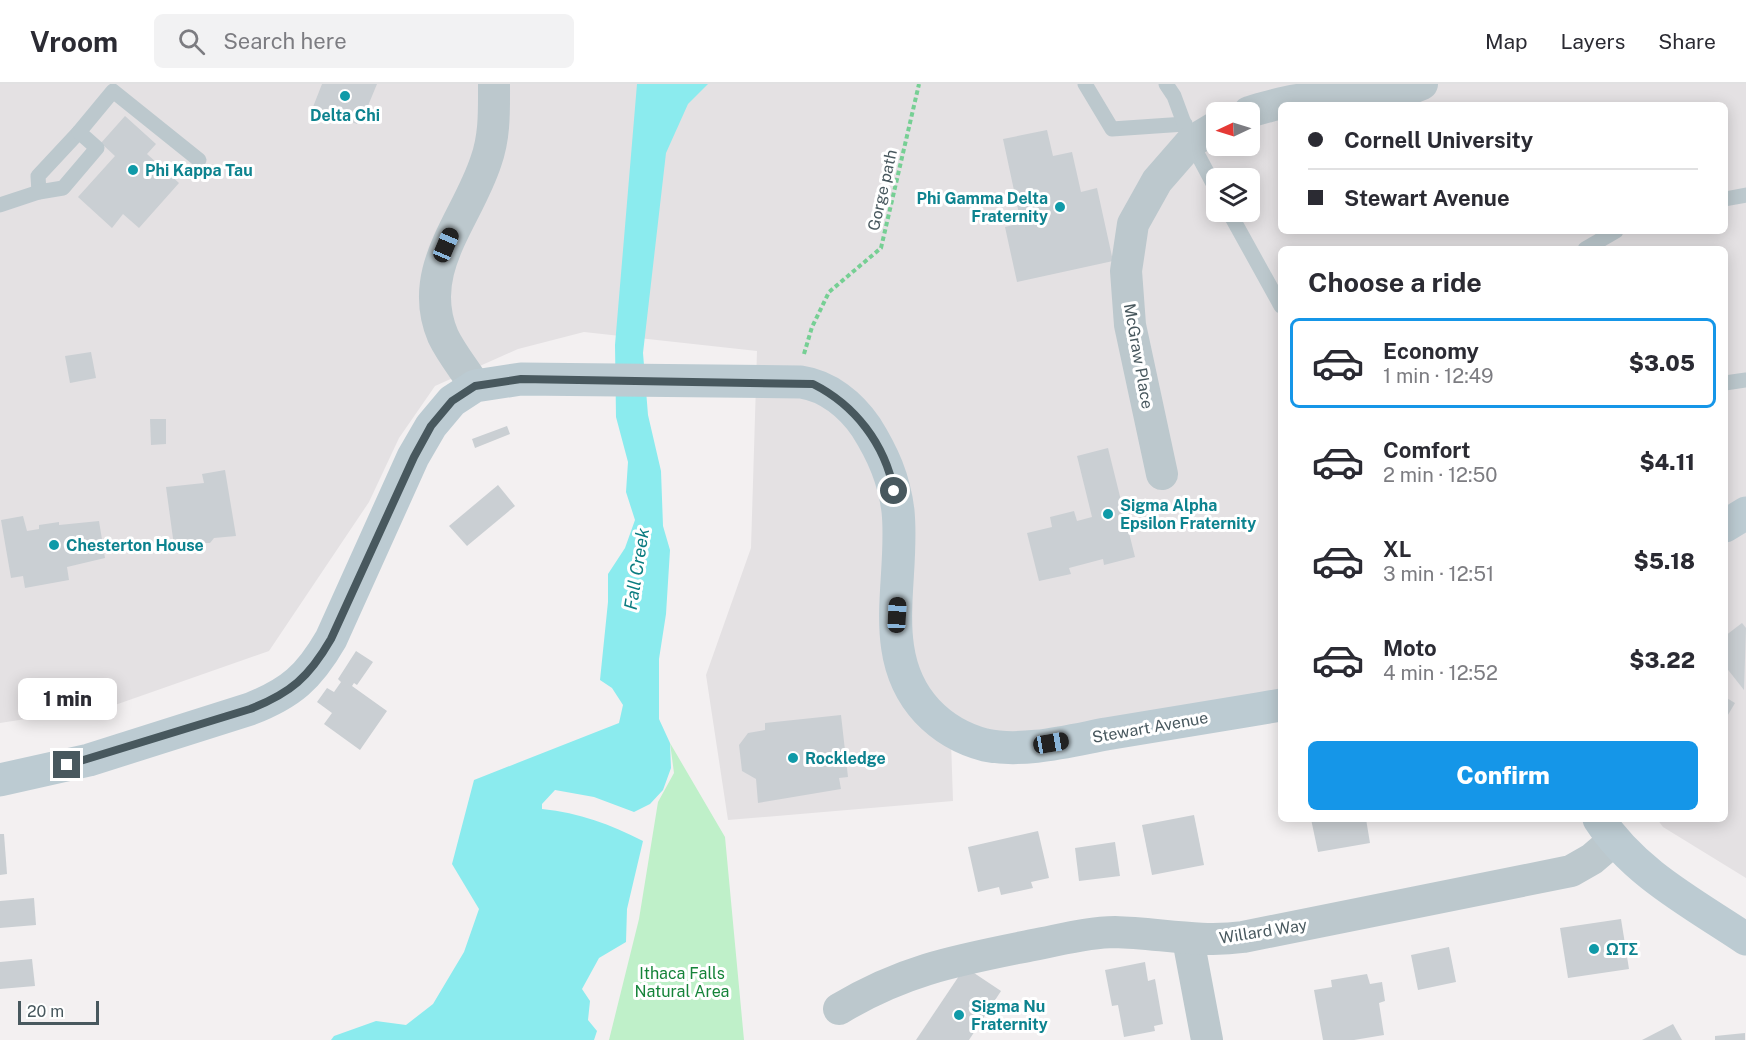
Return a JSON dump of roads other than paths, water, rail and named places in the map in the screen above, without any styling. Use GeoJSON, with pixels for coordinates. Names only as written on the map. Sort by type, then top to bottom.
{"type":"FeatureCollection","features":[{"type":"Feature","properties":{"kind":"street"},"geometry":{"type":"LineString","coordinates":[[475,386],[444,337],[434,297],[441,258],[479,182],[487,159],[494,124],[494,84]]}},
{"type":"Feature","properties":{"kind":"street"},"geometry":{"type":"LineString","coordinates":[[1290,102],[1321,98],[1363,99],[1393,94],[1422,84]]}},
{"type":"Feature","properties":{"kind":"street"},"geometry":{"type":"LineString","coordinates":[[1260,109],[1278,104]]}},
{"type":"Feature","properties":{"kind":"street","name":"McGraw Place"},"geometry":{"type":"LineString","coordinates":[[1162,474],[1130,325],[1126,271],[1133,224],[1157,181],[1197,131]]}},
{"type":"Feature","properties":{"kind":"street","name":"Stewart Avenue"},"geometry":{"type":"LineString","coordinates":[[0,780],[89,760],[250,709],[275,699],[299,684],[317,663],[331,639],[414,457],[431,426],[452,401],[475,386],[521,379],[794,382],[813,384],[843,402],[860,418],[881,450],[890,470],[898,511],[896,635],[901,670],[919,702],[937,722],[963,738],[1005,747],[1051,743],[1278,705]]}},
{"type":"Feature","properties":{"kind":"street"},"geometry":{"type":"LineString","coordinates":[[1728,524],[1746,513]]}},
{"type":"Feature","properties":{"kind":"street","name":"Willard Way"},"geometry":{"type":"LineString","coordinates":[[839,1008],[876,987],[937,964],[1080,936],[1113,932],[1165,935],[1188,939],[1243,937],[1571,871],[1592,859],[1606,830],[1640,867],[1746,939]]}},
{"type":"Feature","properties":{"kind":"street"},"geometry":{"type":"LineString","coordinates":[[1188,939],[1207,1040]]}},
{"type":"Feature","properties":{"kind":"lane"},"geometry":{"type":"LineString","coordinates":[[1085,84],[1112,129],[1197,131]]}},
{"type":"Feature","properties":{"kind":"lane"},"geometry":{"type":"LineString","coordinates":[[1166,84],[1197,131],[1209,168]]}},
{"type":"Feature","properties":{"kind":"lane"},"geometry":{"type":"LineString","coordinates":[[39,192],[38,176],[113,91],[199,160]]}},
{"type":"Feature","properties":{"kind":"lane"},"geometry":{"type":"LineString","coordinates":[[0,206],[39,192],[63,188],[97,148],[79,132]]}},
{"type":"Feature","properties":{"kind":"lane"},"geometry":{"type":"LineString","coordinates":[[1728,198],[1746,195]]}},
{"type":"Feature","properties":{"kind":"lane"},"geometry":{"type":"LineString","coordinates":[[1235,222],[1278,301]]}},
{"type":"Feature","properties":{"kind":"lane"},"geometry":{"type":"LineString","coordinates":[[1590,246],[1611,234]]}},
{"type":"Feature","properties":{"kind":"lane"},"geometry":{"type":"LineString","coordinates":[[1728,383],[1746,380]]}},
{"type":"Feature","properties":{"kind":"water","name":"Fall Creek"},"geometry":{"type":"Polygon","coordinates":[[[637,84],[708,84],[688,104],[666,153],[643,353],[648,415],[661,471],[663,526],[670,550],[666,614],[659,659],[659,719],[670,743],[671,768],[663,790],[650,804],[634,812],[594,797],[555,790],[542,804],[542,809],[594,820],[643,841],[627,909],[626,942],[599,958],[582,989],[590,1001],[588,1020],[597,1031],[594,1040],[331,1040],[334,1036],[376,1021],[406,1025],[433,1004],[464,952],[479,909],[452,864],[474,780],[619,723],[623,705],[612,688],[600,680],[608,602],[608,574],[625,548],[635,520],[626,492],[628,462],[616,417],[615,345],[637,84]]]}},
{"type":"Feature","properties":{"kind":"place","name":"Delta Chi"},"geometry":{"type":"Point","coordinates":[345,96]}},
{"type":"Feature","properties":{"kind":"place","name":"Phi Kappa Tau"},"geometry":{"type":"Point","coordinates":[133,170]}},
{"type":"Feature","properties":{"kind":"place","name":"Phi Gamma Delta Fraternity"},"geometry":{"type":"Point","coordinates":[1060,207]}},
{"type":"Feature","properties":{"kind":"place","name":"Sigma Alpha Epsilon Fraternity"},"geometry":{"type":"Point","coordinates":[1108,514]}},
{"type":"Feature","properties":{"kind":"place","name":"Chesterton House"},"geometry":{"type":"Point","coordinates":[54,545]}},
{"type":"Feature","properties":{"kind":"place","name":"Rockledge"},"geometry":{"type":"Point","coordinates":[793,758]}},
{"type":"Feature","properties":{"kind":"place","name":"ΩΤΣ"},"geometry":{"type":"Point","coordinates":[1594,949]}},
{"type":"Feature","properties":{"kind":"place","name":"Sigma Nu Fraternity"},"geometry":{"type":"Point","coordinates":[959,1015]}},
{"type":"Feature","properties":{"kind":"park label","name":"Ithaca Falls Natural Area"},"geometry":{"type":"Point","coordinates":[682,982]}}]}
